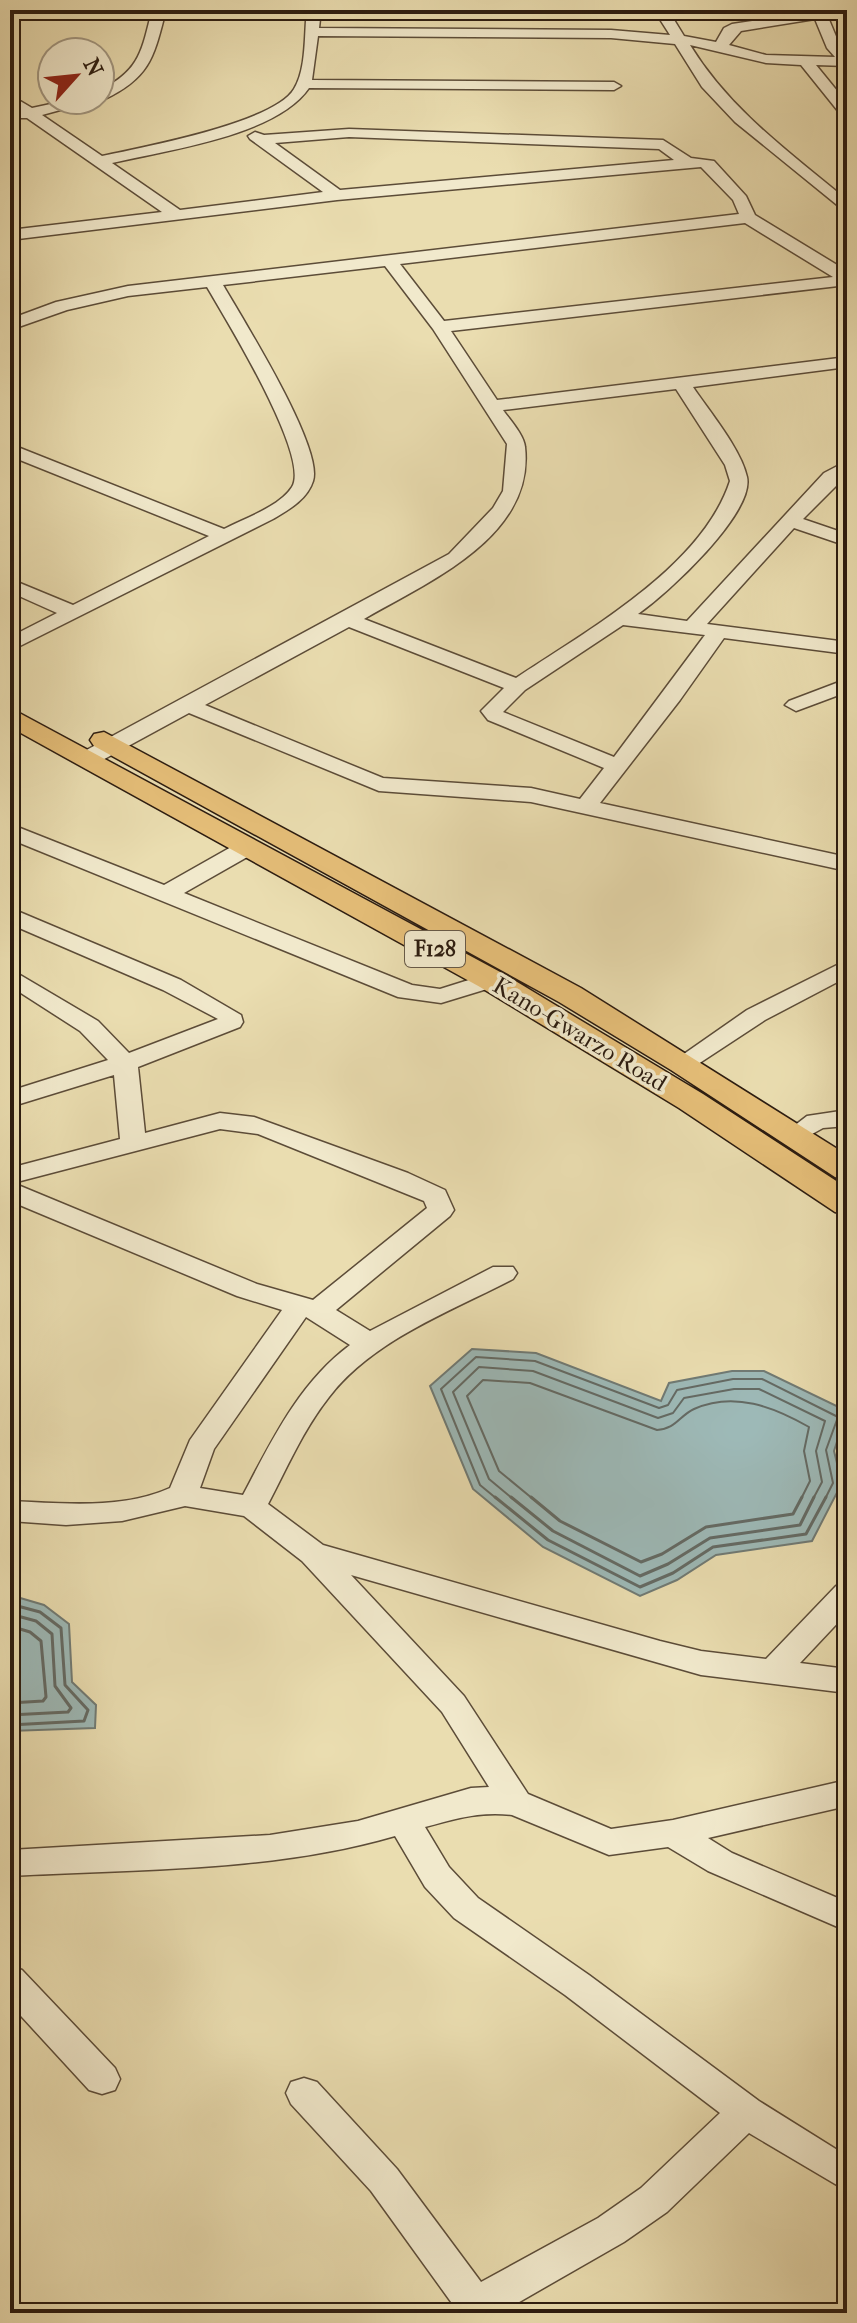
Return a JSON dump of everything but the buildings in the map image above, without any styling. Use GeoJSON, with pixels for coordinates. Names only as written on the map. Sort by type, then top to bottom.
{"type":"FeatureCollection","features":[{"type":"Feature","properties":{"kind":"main road","name":"Kano-Gwarzo Road"},"geometry":{"type":"LineString","coordinates":[[10,692],[248,847],[491,980],[691,1101],[847,1204]]}},
{"type":"Feature","properties":{"kind":"main road","name":"Kano-Gwarzo Road"},"geometry":{"type":"LineString","coordinates":[[10,716],[101,752],[522,968],[683,1063],[847,1170]]}},
{"type":"Feature","properties":{"kind":"street"},"geometry":{"type":"LineString","coordinates":[[116,89],[126,85],[143,69],[159,10]]}},
{"type":"Feature","properties":{"kind":"street"},"geometry":{"type":"LineString","coordinates":[[97,162],[238,126],[287,105],[302,90],[314,10]]}},
{"type":"Feature","properties":{"kind":"street"},"geometry":{"type":"LineString","coordinates":[[661,10],[707,84],[740,119],[847,208]]}},
{"type":"Feature","properties":{"kind":"street"},"geometry":{"type":"LineString","coordinates":[[679,10],[723,83],[756,118],[847,193]]}},
{"type":"Feature","properties":{"kind":"street"},"geometry":{"type":"LineString","coordinates":[[720,49],[729,31],[737,27],[819,12],[834,48],[847,61]]}},
{"type":"Feature","properties":{"kind":"street"},"geometry":{"type":"LineString","coordinates":[[311,32],[611,34],[699,42],[720,49],[807,63],[847,61]]}},
{"type":"Feature","properties":{"kind":"street"},"geometry":{"type":"LineString","coordinates":[[807,63],[847,113]]}},
{"type":"Feature","properties":{"kind":"street"},"geometry":{"type":"LineString","coordinates":[[303,84],[614,86]]}},
{"type":"Feature","properties":{"kind":"street"},"geometry":{"type":"LineString","coordinates":[[10,99],[177,215]]}},
{"type":"Feature","properties":{"kind":"street"},"geometry":{"type":"LineString","coordinates":[[10,116],[36,112]]}},
{"type":"Feature","properties":{"kind":"street"},"geometry":{"type":"LineString","coordinates":[[238,126],[337,195]]}},
{"type":"Feature","properties":{"kind":"street"},"geometry":{"type":"LineString","coordinates":[[261,140],[349,133],[663,145],[685,161]]}},
{"type":"Feature","properties":{"kind":"street"},"geometry":{"type":"LineString","coordinates":[[10,235],[337,195],[685,161],[709,164],[740,199],[748,218],[847,279]]}},
{"type":"Feature","properties":{"kind":"street"},"geometry":{"type":"LineString","coordinates":[[10,325],[106,295],[748,218]]}},
{"type":"Feature","properties":{"kind":"street"},"geometry":{"type":"LineString","coordinates":[[101,752],[348,620],[456,558],[501,511],[515,478],[516,444],[440,327],[389,260]]}},
{"type":"Feature","properties":{"kind":"street"},"geometry":{"type":"LineString","coordinates":[[440,327],[847,279]]}},
{"type":"Feature","properties":{"kind":"street"},"geometry":{"type":"LineString","coordinates":[[10,645],[226,536],[285,503],[296,493],[306,474],[296,433],[212,281]]}},
{"type":"Feature","properties":{"kind":"street"},"geometry":{"type":"LineString","coordinates":[[494,406],[847,362]]}},
{"type":"Feature","properties":{"kind":"street"},"geometry":{"type":"LineString","coordinates":[[618,766],[495,716],[492,711],[518,686],[650,597],[717,527],[733,500],[739,481],[712,425],[681,382]]}},
{"type":"Feature","properties":{"kind":"street"},"geometry":{"type":"LineString","coordinates":[[10,449],[226,536]]}},
{"type":"Feature","properties":{"kind":"street"},"geometry":{"type":"LineString","coordinates":[[693,627],[792,521],[842,476]]}},
{"type":"Feature","properties":{"kind":"street"},"geometry":{"type":"LineString","coordinates":[[792,521],[847,540]]}},
{"type":"Feature","properties":{"kind":"street"},"geometry":{"type":"LineString","coordinates":[[10,585],[71,612]]}},
{"type":"Feature","properties":{"kind":"street"},"geometry":{"type":"LineString","coordinates":[[619,618],[847,648]]}},
{"type":"Feature","properties":{"kind":"street"},"geometry":{"type":"LineString","coordinates":[[348,620],[518,686]]}},
{"type":"Feature","properties":{"kind":"street"},"geometry":{"type":"LineString","coordinates":[[586,806],[717,633]]}},
{"type":"Feature","properties":{"kind":"street"},"geometry":{"type":"LineString","coordinates":[[796,705],[847,685]]}},
{"type":"Feature","properties":{"kind":"street"},"geometry":{"type":"LineString","coordinates":[[187,705],[331,767],[379,784],[465,788],[586,806],[847,864]]}},
{"type":"Feature","properties":{"kind":"street"},"geometry":{"type":"LineString","coordinates":[[10,831],[407,992],[441,996],[491,980]]}},
{"type":"Feature","properties":{"kind":"street"},"geometry":{"type":"LineString","coordinates":[[167,893],[248,847]]}},
{"type":"Feature","properties":{"kind":"street"},"geometry":{"type":"LineString","coordinates":[[10,915],[172,985],[231,1018],[228,1025],[125,1063],[10,1099]]}},
{"type":"Feature","properties":{"kind":"street"},"geometry":{"type":"LineString","coordinates":[[683,1063],[756,1015],[847,967]]}},
{"type":"Feature","properties":{"kind":"street"},"geometry":{"type":"LineString","coordinates":[[10,976],[89,1026],[125,1063],[133,1143]]}},
{"type":"Feature","properties":{"kind":"street"},"geometry":{"type":"LineString","coordinates":[[794,1136],[816,1121],[847,1118]]}},
{"type":"Feature","properties":{"kind":"street"},"geometry":{"type":"LineString","coordinates":[[10,1176],[220,1121],[260,1125],[436,1196],[441,1210],[307,1309],[200,1447],[182,1495]]}},
{"type":"Feature","properties":{"kind":"street"},"geometry":{"type":"LineString","coordinates":[[10,1191],[136,1246],[307,1309],[368,1343]]}},
{"type":"Feature","properties":{"kind":"street"},"geometry":{"type":"LineString","coordinates":[[252,1507],[328,1378],[368,1343],[503,1273]]}},
{"type":"Feature","properties":{"kind":"street"},"geometry":{"type":"LineString","coordinates":[[10,1511],[66,1514],[122,1511],[164,1503],[182,1495],[252,1507],[313,1553],[453,1704],[516,1803]]}},
{"type":"Feature","properties":{"kind":"street"},"geometry":{"type":"LineString","coordinates":[[313,1553],[701,1663],[847,1681]]}},
{"type":"Feature","properties":{"kind":"street"},"geometry":{"type":"LineString","coordinates":[[774,1671],[847,1594]]}},
{"type":"Feature","properties":{"kind":"street"},"geometry":{"type":"LineString","coordinates":[[10,1863],[270,1848],[358,1834],[471,1801],[516,1803],[609,1842],[673,1833],[847,1793]]}},
{"type":"Feature","properties":{"kind":"street"},"geometry":{"type":"LineString","coordinates":[[404,1822],[430,1867],[466,1908],[577,1985],[746,2112],[847,2175]]}},
{"type":"Feature","properties":{"kind":"street"},"geometry":{"type":"LineString","coordinates":[[673,1833],[720,1862],[847,1917]]}},
{"type":"Feature","properties":{"kind":"street"},"geometry":{"type":"LineString","coordinates":[[10,1980],[102,2079]]}},
{"type":"Feature","properties":{"kind":"street"},"geometry":{"type":"LineString","coordinates":[[304,2093],[384,2180],[478,2309],[644,2207],[689,2170],[746,2112]]}},
{"type":"Feature","properties":{"kind":"water"},"geometry":{"type":"Polygon","coordinates":[[[472,1349],[536,1353],[661,1401],[669,1383],[732,1371],[764,1371],[847,1411],[834,1451],[842,1483],[812,1541],[716,1555],[677,1580],[640,1596],[543,1547],[473,1489],[430,1386],[472,1349]]]}},
{"type":"Feature","properties":{"kind":"water"},"geometry":{"type":"Polygon","coordinates":[[[10,1595],[44,1605],[69,1624],[72,1682],[96,1705],[95,1728],[10,1731],[10,1595]]]}}]}
